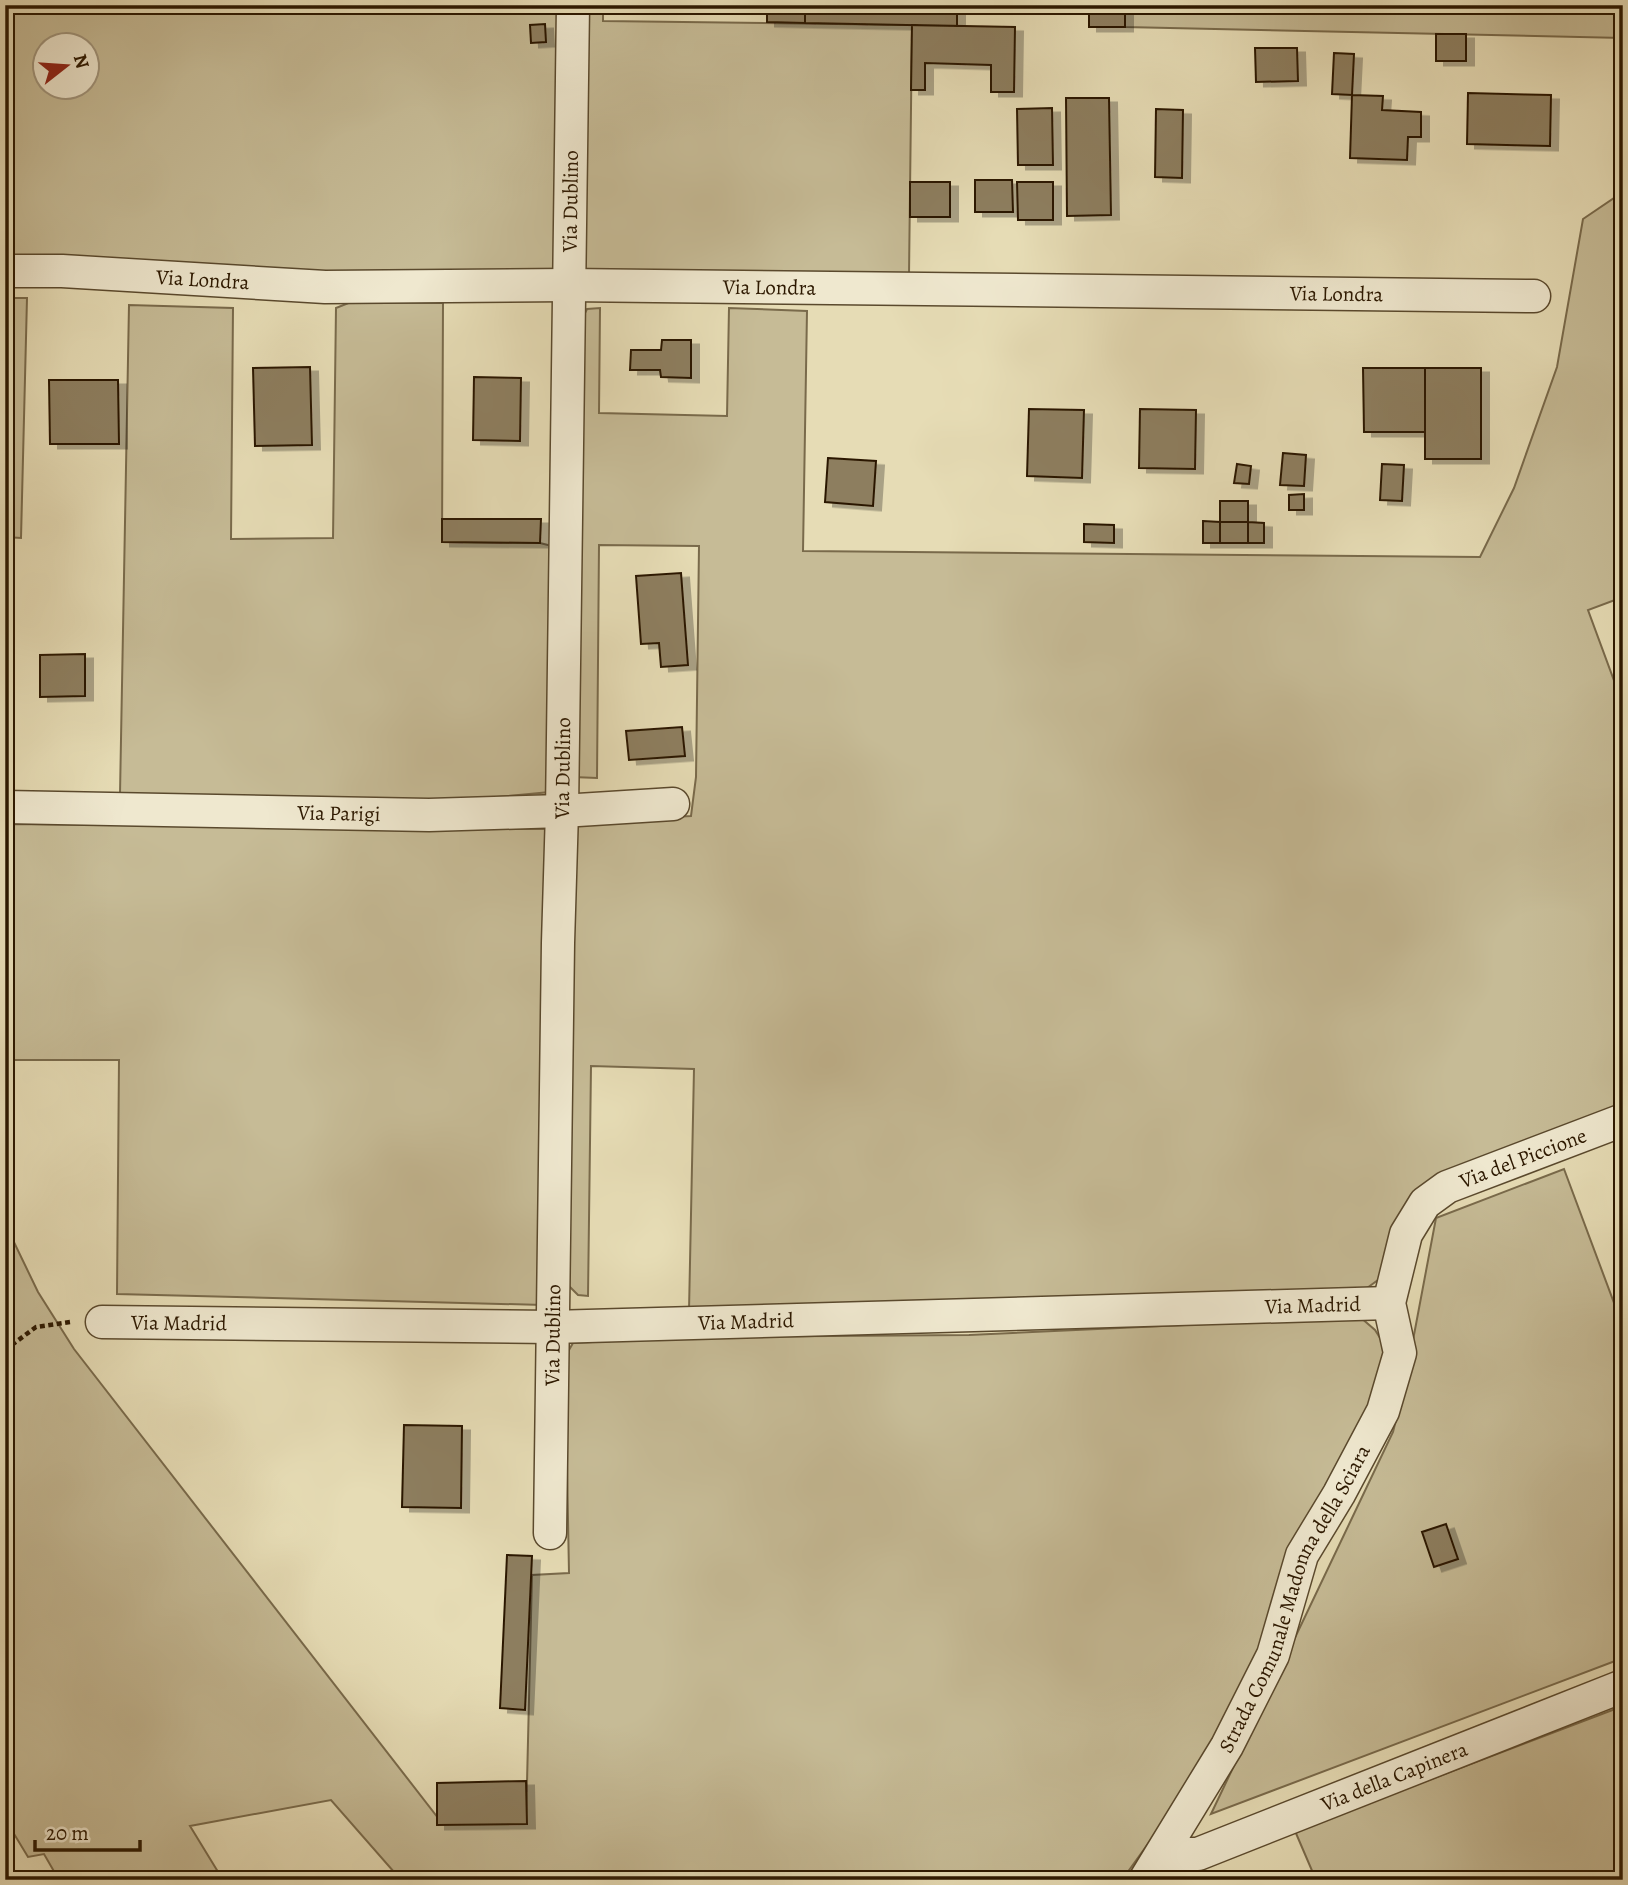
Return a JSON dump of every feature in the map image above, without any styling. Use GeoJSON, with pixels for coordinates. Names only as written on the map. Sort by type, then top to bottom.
{"type":"FeatureCollection","features":[{"type":"Feature","properties":{"kind":"street","name":"Via Dublino"},"geometry":{"type":"LineString","coordinates":[[550,1532],[573,5]]}},
{"type":"Feature","properties":{"kind":"street","name":"Via Londra"},"geometry":{"type":"LineString","coordinates":[[5,271],[62,271],[325,287],[568,285],[1534,296]]}},
{"type":"Feature","properties":{"kind":"street","name":"Via Parigi"},"geometry":{"type":"LineString","coordinates":[[5,807],[401,815],[562,811],[673,804]]}},
{"type":"Feature","properties":{"kind":"street","name":"Via del Piccione"},"geometry":{"type":"LineString","coordinates":[[1389,1303],[1406,1234],[1425,1203],[1447,1187],[1623,1119]]}},
{"type":"Feature","properties":{"kind":"street","name":"Via Madrid"},"geometry":{"type":"LineString","coordinates":[[102,1322],[552,1327],[1389,1303]]}},
{"type":"Feature","properties":{"kind":"street","name":"Strada Comunale Madonna della Sciara"},"geometry":{"type":"LineString","coordinates":[[1154,1867],[1227,1746],[1262,1678],[1273,1655],[1302,1555],[1339,1494],[1383,1411],[1400,1353],[1389,1303]]}},
{"type":"Feature","properties":{"kind":"street","name":"Via della Capinera"},"geometry":{"type":"LineString","coordinates":[[1154,1867],[1198,1854],[1623,1686]]}},
{"type":"Feature","properties":{"kind":"path"},"geometry":{"type":"LineString","coordinates":[[5,1350],[36,1327],[74,1321],[102,1322]]}},
{"type":"Feature","properties":{"kind":"shaded area"},"geometry":{"type":"Polygon","coordinates":[[[32,5],[234,5],[234,11],[345,13],[346,5],[603,5],[603,21],[912,25],[909,275],[322,275],[5,257],[5,14],[31,14],[32,5]]]}},
{"type":"Feature","properties":{"kind":"shaded area"},"geometry":{"type":"Polygon","coordinates":[[[1125,5],[1623,5],[1623,38],[1125,27],[1125,5]]]}},
{"type":"Feature","properties":{"kind":"shaded area"},"geometry":{"type":"Polygon","coordinates":[[[1623,192],[1623,597],[1588,610],[1623,705],[1623,1103],[1444,1174],[1389,1267],[1378,1280],[1360,1293],[689,1311],[694,1069],[591,1066],[588,1296],[578,1295],[568,1285],[571,822],[691,816],[696,777],[699,546],[599,545],[597,778],[573,777],[580,323],[587,309],[600,308],[599,413],[727,416],[729,308],[807,311],[803,551],[1480,557],[1514,488],[1557,367],[1583,219],[1623,192]]]}},
{"type":"Feature","properties":{"kind":"shaded area"},"geometry":{"type":"Polygon","coordinates":[[[5,298],[27,298],[21,538],[5,537],[5,298]]]}},
{"type":"Feature","properties":{"kind":"shaded area"},"geometry":{"type":"Polygon","coordinates":[[[351,302],[443,303],[442,542],[540,543],[552,546],[550,792],[431,803],[120,794],[129,305],[233,308],[231,539],[333,538],[336,308],[351,302]]]}},
{"type":"Feature","properties":{"kind":"shaded area"},"geometry":{"type":"Polygon","coordinates":[[[5,824],[548,829],[543,1305],[117,1294],[119,1060],[14,1060],[11,1236],[38,1292],[74,1349],[442,1823],[526,1824],[532,1575],[569,1573],[565,1357],[573,1343],[688,1337],[969,1335],[1360,1317],[1375,1330],[1382,1341],[1384,1360],[1371,1411],[1265,1644],[1201,1770],[1122,1880],[753,1875],[752,1880],[401,1880],[331,1800],[190,1826],[223,1880],[59,1880],[44,1854],[28,1857],[5,1819],[5,824]]]}},
{"type":"Feature","properties":{"kind":"shaded area"},"geometry":{"type":"Polygon","coordinates":[[[1564,1169],[1623,1327],[1623,1658],[1211,1814],[1393,1432],[1404,1388],[1436,1218],[1564,1169]]]}},
{"type":"Feature","properties":{"kind":"shaded area"},"geometry":{"type":"Polygon","coordinates":[[[1623,1706],[1623,1880],[1316,1880],[1295,1831],[1623,1706]]]}},
{"type":"Feature","properties":{"kind":"building"},"geometry":{"type":"Polygon","coordinates":[[[767,5],[805,5],[805,23],[767,22],[767,5]]]}},
{"type":"Feature","properties":{"kind":"building"},"geometry":{"type":"Polygon","coordinates":[[[805,5],[957,5],[957,26],[805,23],[805,5]]]}},
{"type":"Feature","properties":{"kind":"building"},"geometry":{"type":"Polygon","coordinates":[[[1089,5],[1125,5],[1125,27],[1089,27],[1089,5]]]}},
{"type":"Feature","properties":{"kind":"building"},"geometry":{"type":"Polygon","coordinates":[[[545,24],[546,42],[531,43],[530,25],[545,24]]]}},
{"type":"Feature","properties":{"kind":"building"},"geometry":{"type":"Polygon","coordinates":[[[912,25],[1015,27],[1014,92],[991,92],[991,65],[925,63],[925,90],[911,90],[912,25]]]}},
{"type":"Feature","properties":{"kind":"building"},"geometry":{"type":"Polygon","coordinates":[[[1436,34],[1466,34],[1466,61],[1436,61],[1436,34]]]}},
{"type":"Feature","properties":{"kind":"building"},"geometry":{"type":"Polygon","coordinates":[[[1255,48],[1297,48],[1298,81],[1256,82],[1255,48]]]}},
{"type":"Feature","properties":{"kind":"building"},"geometry":{"type":"Polygon","coordinates":[[[1334,53],[1354,54],[1352,95],[1332,94],[1334,53]]]}},
{"type":"Feature","properties":{"kind":"building"},"geometry":{"type":"Polygon","coordinates":[[[1468,93],[1551,95],[1550,146],[1467,144],[1468,93]]]}},
{"type":"Feature","properties":{"kind":"building"},"geometry":{"type":"Polygon","coordinates":[[[1352,95],[1383,96],[1382,110],[1421,112],[1421,137],[1408,137],[1407,160],[1350,158],[1352,95]]]}},
{"type":"Feature","properties":{"kind":"building"},"geometry":{"type":"Polygon","coordinates":[[[1066,98],[1109,98],[1111,215],[1067,216],[1066,98]]]}},
{"type":"Feature","properties":{"kind":"building"},"geometry":{"type":"Polygon","coordinates":[[[1052,108],[1053,165],[1018,165],[1017,109],[1052,108]]]}},
{"type":"Feature","properties":{"kind":"building"},"geometry":{"type":"Polygon","coordinates":[[[1156,109],[1183,110],[1182,178],[1155,177],[1156,109]]]}},
{"type":"Feature","properties":{"kind":"building"},"geometry":{"type":"Polygon","coordinates":[[[975,180],[1012,180],[1013,212],[975,212],[975,180]]]}},
{"type":"Feature","properties":{"kind":"building"},"geometry":{"type":"Polygon","coordinates":[[[910,182],[950,182],[950,217],[910,217],[910,182]]]}},
{"type":"Feature","properties":{"kind":"building"},"geometry":{"type":"Polygon","coordinates":[[[1017,182],[1053,182],[1053,220],[1018,220],[1017,182]]]}},
{"type":"Feature","properties":{"kind":"building"},"geometry":{"type":"Polygon","coordinates":[[[662,340],[691,340],[691,378],[661,377],[660,370],[630,370],[631,350],[661,350],[662,340]]]}},
{"type":"Feature","properties":{"kind":"building"},"geometry":{"type":"Polygon","coordinates":[[[310,367],[312,445],[255,446],[253,368],[310,367]]]}},
{"type":"Feature","properties":{"kind":"building"},"geometry":{"type":"Polygon","coordinates":[[[1363,368],[1425,368],[1425,432],[1364,432],[1363,368]]]}},
{"type":"Feature","properties":{"kind":"building"},"geometry":{"type":"Polygon","coordinates":[[[1425,368],[1481,368],[1481,459],[1425,459],[1425,368]]]}},
{"type":"Feature","properties":{"kind":"building"},"geometry":{"type":"Polygon","coordinates":[[[474,377],[521,378],[520,441],[473,440],[474,377]]]}},
{"type":"Feature","properties":{"kind":"building"},"geometry":{"type":"Polygon","coordinates":[[[49,380],[118,380],[119,444],[50,444],[49,380]]]}},
{"type":"Feature","properties":{"kind":"building"},"geometry":{"type":"Polygon","coordinates":[[[1029,409],[1084,410],[1082,478],[1027,476],[1029,409]]]}},
{"type":"Feature","properties":{"kind":"building"},"geometry":{"type":"Polygon","coordinates":[[[1140,409],[1196,410],[1195,469],[1139,468],[1140,409]]]}},
{"type":"Feature","properties":{"kind":"building"},"geometry":{"type":"Polygon","coordinates":[[[1283,453],[1306,455],[1304,486],[1280,485],[1283,453]]]}},
{"type":"Feature","properties":{"kind":"building"},"geometry":{"type":"Polygon","coordinates":[[[828,458],[876,461],[873,506],[825,502],[828,458]]]}},
{"type":"Feature","properties":{"kind":"building"},"geometry":{"type":"Polygon","coordinates":[[[1237,464],[1251,466],[1249,484],[1234,483],[1237,464]]]}},
{"type":"Feature","properties":{"kind":"building"},"geometry":{"type":"Polygon","coordinates":[[[1382,464],[1404,465],[1402,501],[1380,500],[1382,464]]]}},
{"type":"Feature","properties":{"kind":"building"},"geometry":{"type":"Polygon","coordinates":[[[1304,494],[1304,510],[1289,510],[1289,495],[1304,494]]]}},
{"type":"Feature","properties":{"kind":"building"},"geometry":{"type":"Polygon","coordinates":[[[1220,501],[1248,501],[1248,522],[1220,522],[1220,501]]]}},
{"type":"Feature","properties":{"kind":"building"},"geometry":{"type":"Polygon","coordinates":[[[442,519],[541,519],[540,543],[442,542],[442,519]]]}},
{"type":"Feature","properties":{"kind":"building"},"geometry":{"type":"Polygon","coordinates":[[[1203,521],[1220,522],[1220,543],[1203,543],[1203,521]]]}},
{"type":"Feature","properties":{"kind":"building"},"geometry":{"type":"Polygon","coordinates":[[[1220,522],[1248,522],[1248,543],[1220,543],[1220,522]]]}},
{"type":"Feature","properties":{"kind":"building"},"geometry":{"type":"Polygon","coordinates":[[[1248,522],[1264,523],[1264,543],[1248,543],[1248,522]]]}},
{"type":"Feature","properties":{"kind":"building"},"geometry":{"type":"Polygon","coordinates":[[[1084,524],[1114,525],[1114,543],[1084,542],[1084,524]]]}},
{"type":"Feature","properties":{"kind":"building"},"geometry":{"type":"Polygon","coordinates":[[[681,573],[688,665],[661,667],[659,643],[641,644],[636,576],[681,573]]]}},
{"type":"Feature","properties":{"kind":"building"},"geometry":{"type":"Polygon","coordinates":[[[85,654],[85,696],[40,697],[40,655],[85,654]]]}},
{"type":"Feature","properties":{"kind":"building"},"geometry":{"type":"Polygon","coordinates":[[[682,727],[685,756],[629,760],[626,731],[682,727]]]}},
{"type":"Feature","properties":{"kind":"building"},"geometry":{"type":"Polygon","coordinates":[[[404,1425],[462,1426],[461,1508],[402,1507],[404,1425]]]}},
{"type":"Feature","properties":{"kind":"building"},"geometry":{"type":"Polygon","coordinates":[[[1446,1524],[1458,1559],[1434,1567],[1422,1532],[1446,1524]]]}},
{"type":"Feature","properties":{"kind":"building"},"geometry":{"type":"Polygon","coordinates":[[[507,1555],[532,1556],[525,1710],[500,1708],[507,1555]]]}},
{"type":"Feature","properties":{"kind":"building"},"geometry":{"type":"Polygon","coordinates":[[[526,1781],[527,1824],[437,1825],[437,1783],[526,1781]]]}}]}
